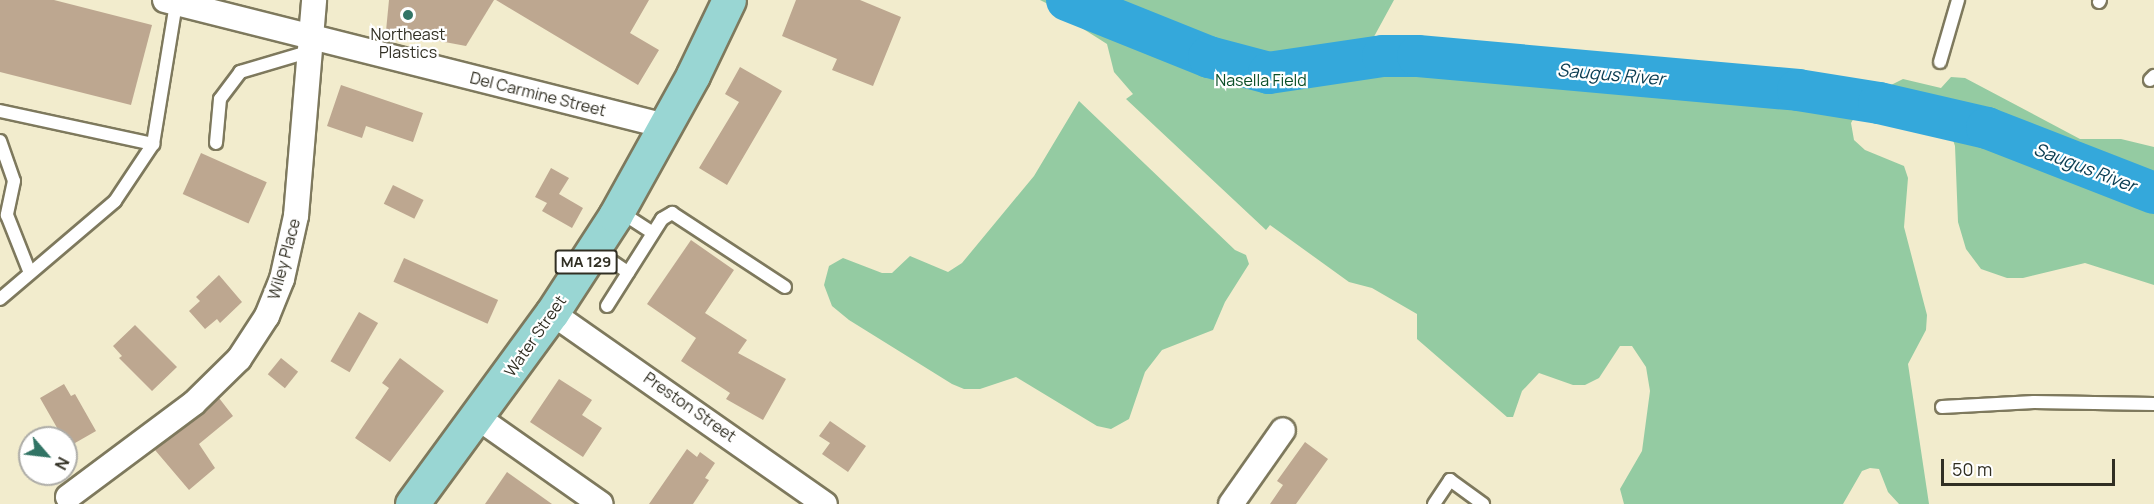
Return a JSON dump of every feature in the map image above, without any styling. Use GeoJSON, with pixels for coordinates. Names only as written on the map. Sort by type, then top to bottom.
{"type":"FeatureCollection","features":[{"type":"Feature","properties":{"kind":"main road","name":"Water Street"},"geometry":{"type":"LineString","coordinates":[[412,504],[552,313],[618,211],[666,126],[729,0]]}},
{"type":"Feature","properties":{"kind":"street","name":"Wiley Place"},"geometry":{"type":"LineString","coordinates":[[67,502],[194,403],[238,359],[267,316],[282,279],[296,216],[314,0]]}},
{"type":"Feature","properties":{"kind":"street","name":"Del Carmine Street"},"geometry":{"type":"LineString","coordinates":[[171,1],[312,44],[666,126]]}},
{"type":"Feature","properties":{"kind":"street","name":"Preston Street"},"geometry":{"type":"LineString","coordinates":[[552,313],[825,504]]}},
{"type":"Feature","properties":{"kind":"street"},"geometry":{"type":"LineString","coordinates":[[477,417],[601,504]]}},
{"type":"Feature","properties":{"kind":"street"},"geometry":{"type":"LineString","coordinates":[[1231,504],[1283,430]]}},
{"type":"Feature","properties":{"kind":"lane"},"geometry":{"type":"LineString","coordinates":[[1940,62],[1958,0]]}},
{"type":"Feature","properties":{"kind":"lane"},"geometry":{"type":"LineString","coordinates":[[0,299],[115,201],[153,144],[171,1]]}},
{"type":"Feature","properties":{"kind":"lane"},"geometry":{"type":"LineString","coordinates":[[216,143],[220,99],[240,72],[312,44]]}},
{"type":"Feature","properties":{"kind":"lane"},"geometry":{"type":"LineString","coordinates":[[0,111],[153,144]]}},
{"type":"Feature","properties":{"kind":"lane"},"geometry":{"type":"LineString","coordinates":[[0,141],[14,181],[7,215],[30,273]]}},
{"type":"Feature","properties":{"kind":"lane"},"geometry":{"type":"LineString","coordinates":[[618,211],[653,233]]}},
{"type":"Feature","properties":{"kind":"lane"},"geometry":{"type":"LineString","coordinates":[[607,306],[665,215],[677,214],[785,287]]}},
{"type":"Feature","properties":{"kind":"lane"},"geometry":{"type":"LineString","coordinates":[[594,249],[628,272]]}},
{"type":"Feature","properties":{"kind":"lane"},"geometry":{"type":"LineString","coordinates":[[1942,407],[2034,402],[2154,404]]}},
{"type":"Feature","properties":{"kind":"lane"},"geometry":{"type":"LineString","coordinates":[[1434,504],[1450,480],[1483,504]]}},
{"type":"Feature","properties":{"kind":"green space","name":"Nasella Field"},"geometry":{"type":"Polygon","coordinates":[[[1040,0],[1394,0],[1370,44],[1525,61],[1865,81],[1885,88],[1903,79],[1941,88],[1951,77],[1965,78],[2080,139],[2121,139],[2154,147],[2154,285],[2085,263],[2023,278],[2007,278],[1981,269],[1966,249],[1958,222],[1955,146],[1950,131],[1934,122],[1921,127],[1857,113],[1851,123],[1854,140],[1865,150],[1904,166],[1908,178],[1904,227],[1927,315],[1926,330],[1908,364],[1929,504],[1899,504],[1888,492],[1879,469],[1870,468],[1862,471],[1843,504],[1624,504],[1620,489],[1642,451],[1650,391],[1646,367],[1632,346],[1620,346],[1599,378],[1585,385],[1573,385],[1539,373],[1522,391],[1513,417],[1507,417],[1417,339],[1417,314],[1372,288],[1349,282],[1270,225],[1266,230],[1126,99],[1133,94],[1114,72],[1107,44],[1077,25],[1072,16],[1040,0]]]}},
{"type":"Feature","properties":{"kind":"green space"},"geometry":{"type":"Polygon","coordinates":[[[1079,101],[1235,250],[1246,255],[1249,264],[1225,302],[1213,330],[1162,350],[1145,372],[1129,419],[1111,429],[1097,426],[1016,377],[980,389],[964,389],[952,384],[849,320],[832,306],[824,285],[829,266],[843,258],[882,273],[892,273],[910,256],[948,272],[962,263],[1034,176],[1079,101]]]}},
{"type":"Feature","properties":{"kind":"building"},"geometry":{"type":"Polygon","coordinates":[[[0,0],[54,0],[152,25],[131,105],[0,72],[0,0]]]}},
{"type":"Feature","properties":{"kind":"building"},"geometry":{"type":"Polygon","coordinates":[[[389,0],[494,0],[466,46],[386,31],[389,0]]]}},
{"type":"Feature","properties":{"kind":"building"},"geometry":{"type":"Polygon","coordinates":[[[496,0],[649,0],[630,33],[659,50],[638,85],[496,0]]]}},
{"type":"Feature","properties":{"kind":"building"},"geometry":{"type":"Polygon","coordinates":[[[796,0],[860,0],[901,17],[873,86],[832,70],[837,59],[782,36],[796,0]]]}},
{"type":"Feature","properties":{"kind":"building"},"geometry":{"type":"Polygon","coordinates":[[[740,67],[782,91],[727,185],[699,168],[739,102],[725,94],[740,67]]]}},
{"type":"Feature","properties":{"kind":"building"},"geometry":{"type":"Polygon","coordinates":[[[341,85],[423,113],[413,142],[366,126],[362,138],[327,126],[341,85]]]}},
{"type":"Feature","properties":{"kind":"building"},"geometry":{"type":"Polygon","coordinates":[[[201,153],[267,182],[248,223],[183,194],[201,153]]]}},
{"type":"Feature","properties":{"kind":"building"},"geometry":{"type":"Polygon","coordinates":[[[551,168],[569,178],[559,194],[583,208],[572,228],[542,211],[547,203],[535,197],[551,168]]]}},
{"type":"Feature","properties":{"kind":"building"},"geometry":{"type":"Polygon","coordinates":[[[393,185],[424,200],[414,219],[384,204],[393,185]]]}},
{"type":"Feature","properties":{"kind":"building"},"geometry":{"type":"Polygon","coordinates":[[[691,240],[734,270],[705,313],[747,340],[738,353],[786,379],[763,420],[726,399],[730,393],[681,361],[696,338],[647,304],[691,240]]]}},
{"type":"Feature","properties":{"kind":"building"},"geometry":{"type":"Polygon","coordinates":[[[404,258],[498,300],[488,324],[393,282],[404,258]]]}},
{"type":"Feature","properties":{"kind":"building"},"geometry":{"type":"Polygon","coordinates":[[[219,275],[242,302],[220,323],[217,319],[205,329],[189,311],[200,301],[196,297],[219,275]]]}},
{"type":"Feature","properties":{"kind":"building"},"geometry":{"type":"Polygon","coordinates":[[[359,312],[378,323],[350,372],[330,361],[359,312]]]}},
{"type":"Feature","properties":{"kind":"building"},"geometry":{"type":"Polygon","coordinates":[[[135,325],[177,367],[152,391],[119,358],[122,356],[113,346],[135,325]]]}},
{"type":"Feature","properties":{"kind":"building"},"geometry":{"type":"Polygon","coordinates":[[[281,358],[298,372],[285,388],[268,374],[281,358]]]}},
{"type":"Feature","properties":{"kind":"building"},"geometry":{"type":"Polygon","coordinates":[[[400,358],[444,391],[390,462],[355,438],[389,388],[382,383],[400,358]]]}},
{"type":"Feature","properties":{"kind":"building"},"geometry":{"type":"Polygon","coordinates":[[[559,379],[592,400],[582,415],[602,428],[583,457],[530,422],[559,379]]]}},
{"type":"Feature","properties":{"kind":"building"},"geometry":{"type":"Polygon","coordinates":[[[64,384],[71,396],[75,394],[96,431],[78,441],[78,426],[56,426],[40,398],[64,384]]]}},
{"type":"Feature","properties":{"kind":"building"},"geometry":{"type":"Polygon","coordinates":[[[219,398],[233,416],[199,444],[215,468],[189,490],[155,450],[219,398]]]}},
{"type":"Feature","properties":{"kind":"building"},"geometry":{"type":"Polygon","coordinates":[[[830,421],[866,446],[848,472],[822,454],[830,443],[819,436],[830,421]]]}},
{"type":"Feature","properties":{"kind":"building"},"geometry":{"type":"Polygon","coordinates":[[[1305,442],[1328,459],[1296,504],[1270,504],[1283,485],[1277,481],[1305,442]]]}},
{"type":"Feature","properties":{"kind":"building"},"geometry":{"type":"Polygon","coordinates":[[[687,449],[697,457],[700,452],[715,463],[705,478],[709,480],[693,504],[649,504],[687,449]]]}},
{"type":"Feature","properties":{"kind":"building"},"geometry":{"type":"Polygon","coordinates":[[[507,472],[552,504],[485,504],[507,472]]]}},
{"type":"Feature","properties":{"kind":"waterway","name":"Saugus River"},"geometry":{"type":"LineString","coordinates":[[1067,0],[1209,57],[1269,73],[1383,56],[1418,56],[1798,90],[1879,103],[1987,128],[2154,193]]}},
{"type":"Feature","properties":{"kind":"place","name":"Northeast Plastics"},"geometry":{"type":"Point","coordinates":[408,15]}}]}
